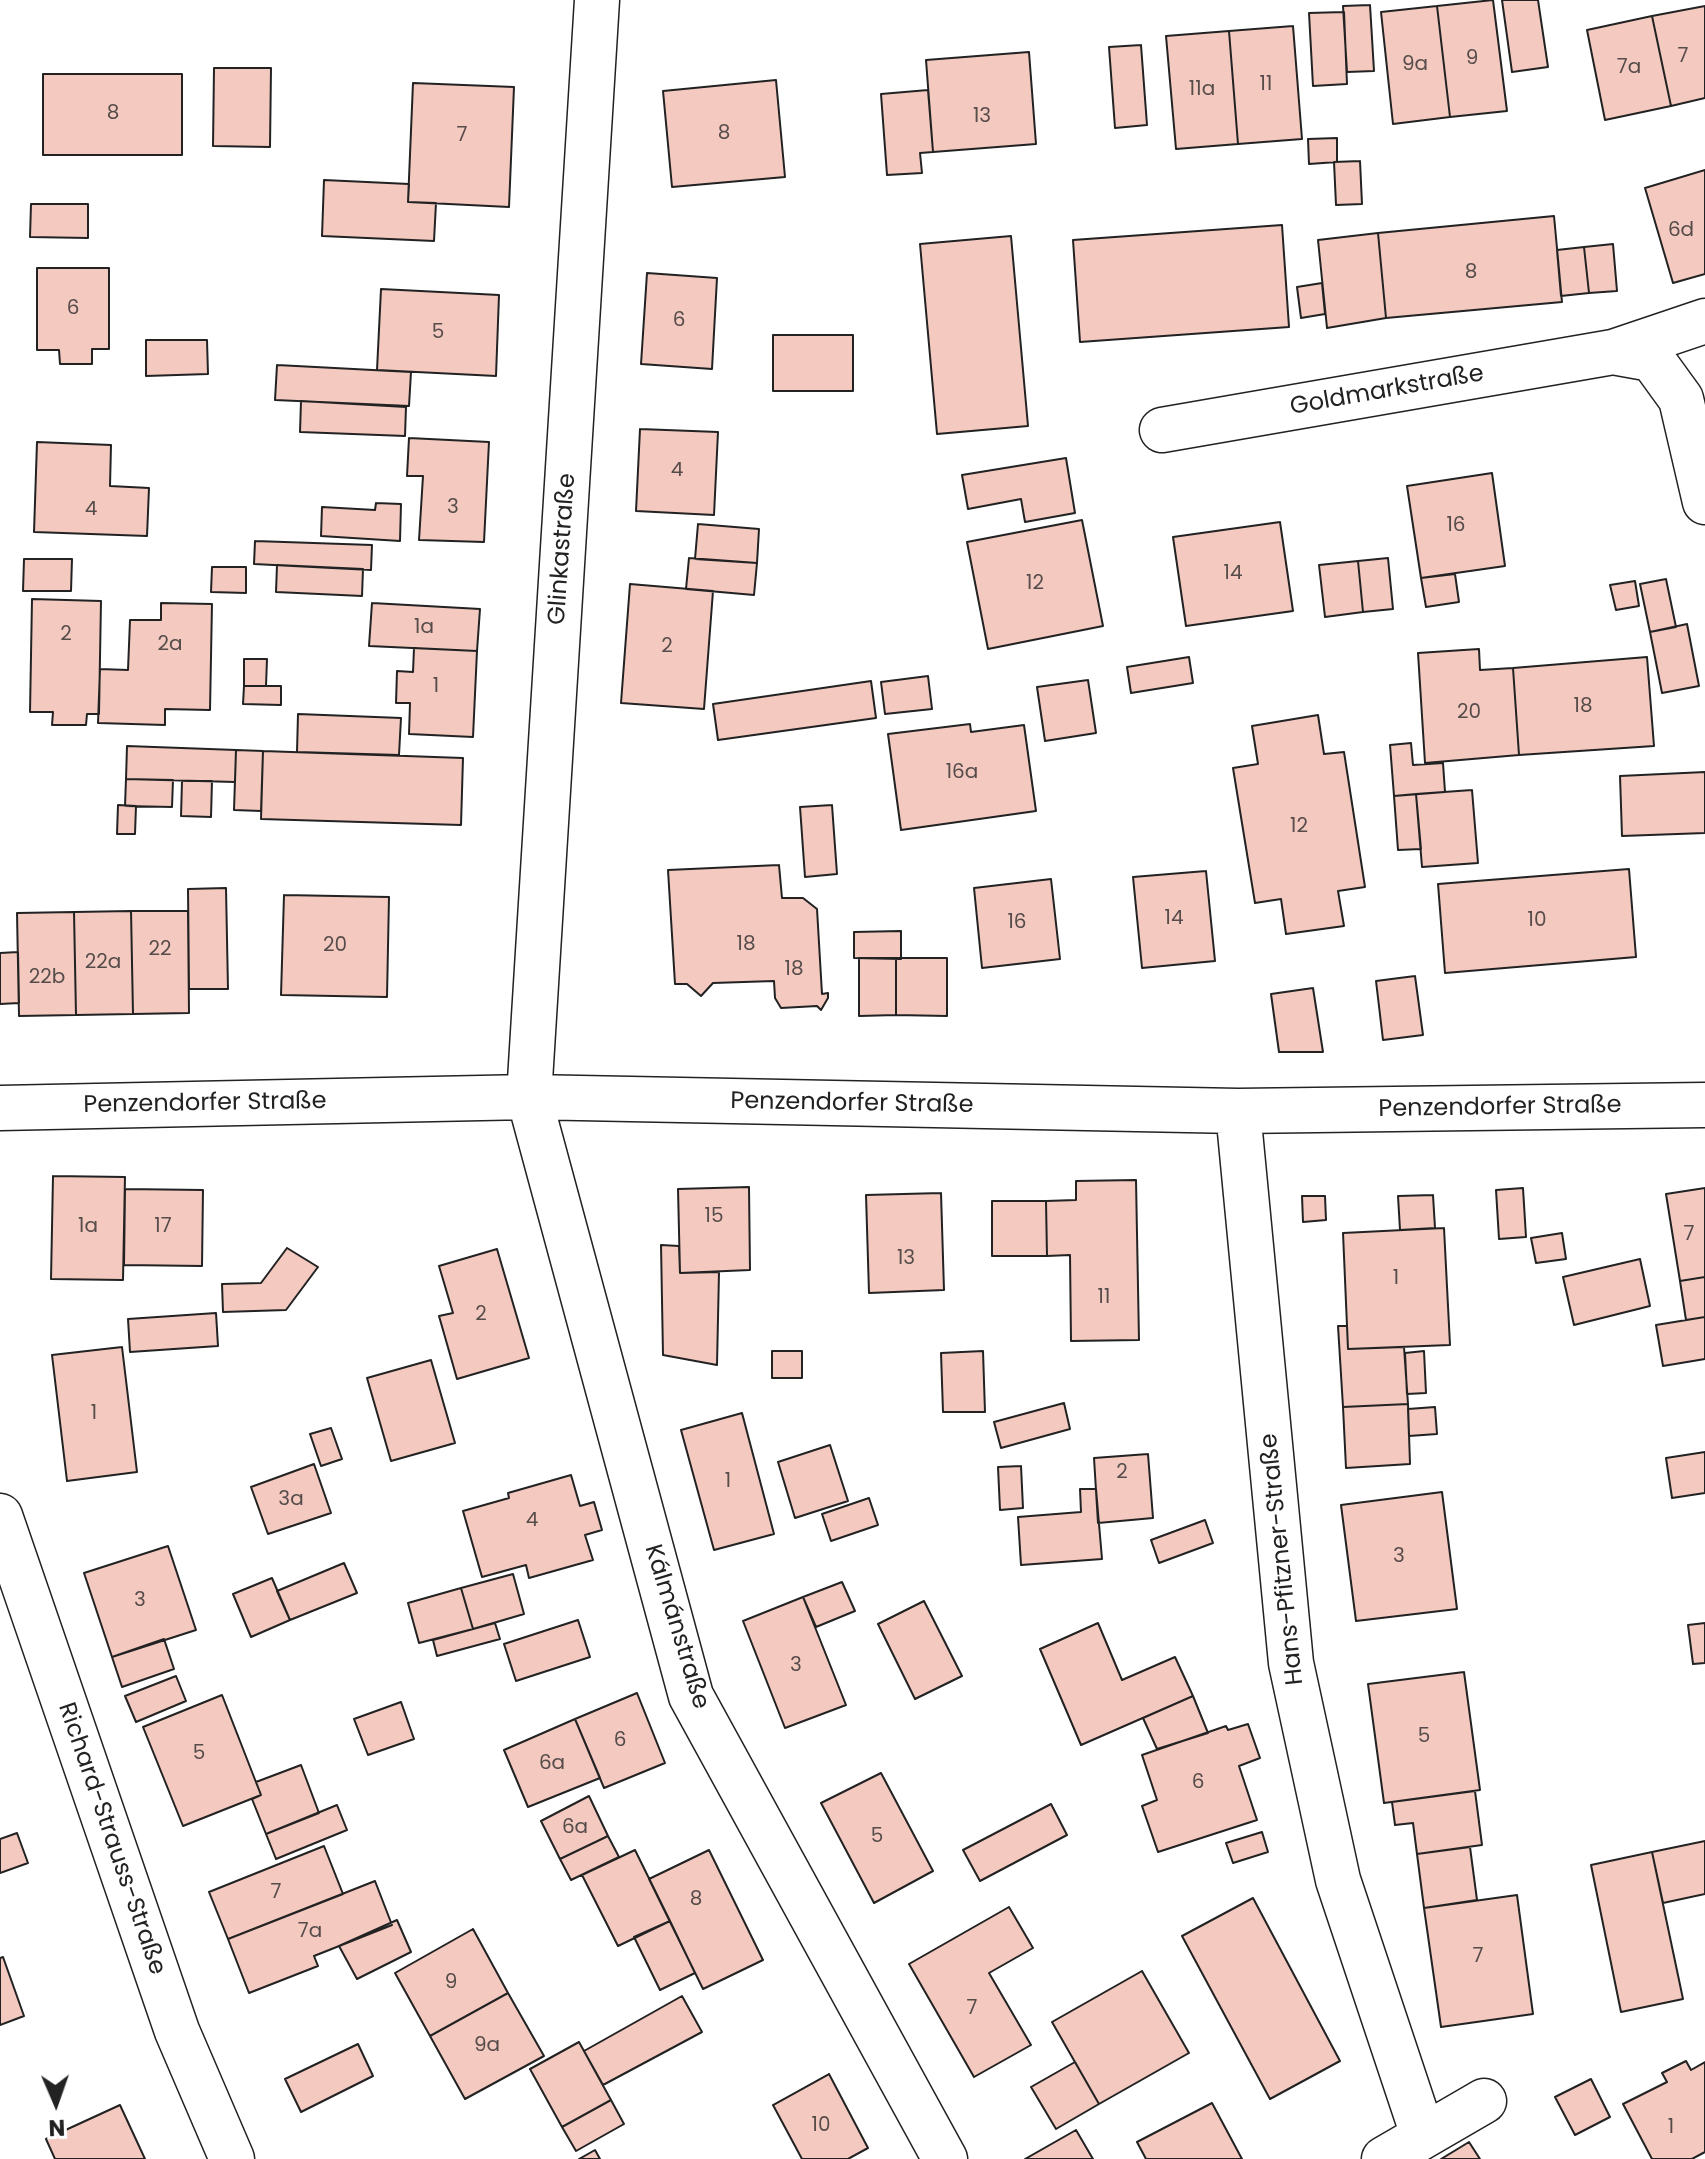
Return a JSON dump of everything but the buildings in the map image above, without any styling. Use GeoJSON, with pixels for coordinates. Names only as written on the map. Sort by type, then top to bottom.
{"type":"FeatureCollection","features":[{"type":"Feature","properties":{"kind":"street","name":"Glinkastraße"},"geometry":{"type":"LineString","coordinates":[[529,1097],[597,0]]}},
{"type":"Feature","properties":{"kind":"street","name":"Goldmarkstraße"},"geometry":{"type":"LineString","coordinates":[[1162,430],[1613,352],[1705,321]]}},
{"type":"Feature","properties":{"kind":"street","name":"Goldmarkstraße"},"geometry":{"type":"LineString","coordinates":[[1613,352],[1652,359],[1681,399],[1705,502]]}},
{"type":"Feature","properties":{"kind":"street","name":"Penzendorfer Straße"},"geometry":{"type":"LineString","coordinates":[[0,1108],[529,1097],[1238,1111],[1705,1105]]}},
{"type":"Feature","properties":{"kind":"street","name":"Kálmánstraße"},"geometry":{"type":"LineString","coordinates":[[529,1097],[691,1696],[945,2159]]}},
{"type":"Feature","properties":{"kind":"street","name":"Hans-Pfitzner-Straße"},"geometry":{"type":"LineString","coordinates":[[1238,1111],[1291,1663],[1338,1880],[1423,2135]]}},
{"type":"Feature","properties":{"kind":"street","name":"Richard-Strauss-Straße"},"geometry":{"type":"LineString","coordinates":[[0,1516],[177,2031],[232,2159]]}},
{"type":"Feature","properties":{"kind":"street"},"geometry":{"type":"LineString","coordinates":[[1384,2159],[1484,2101]]}}]}
